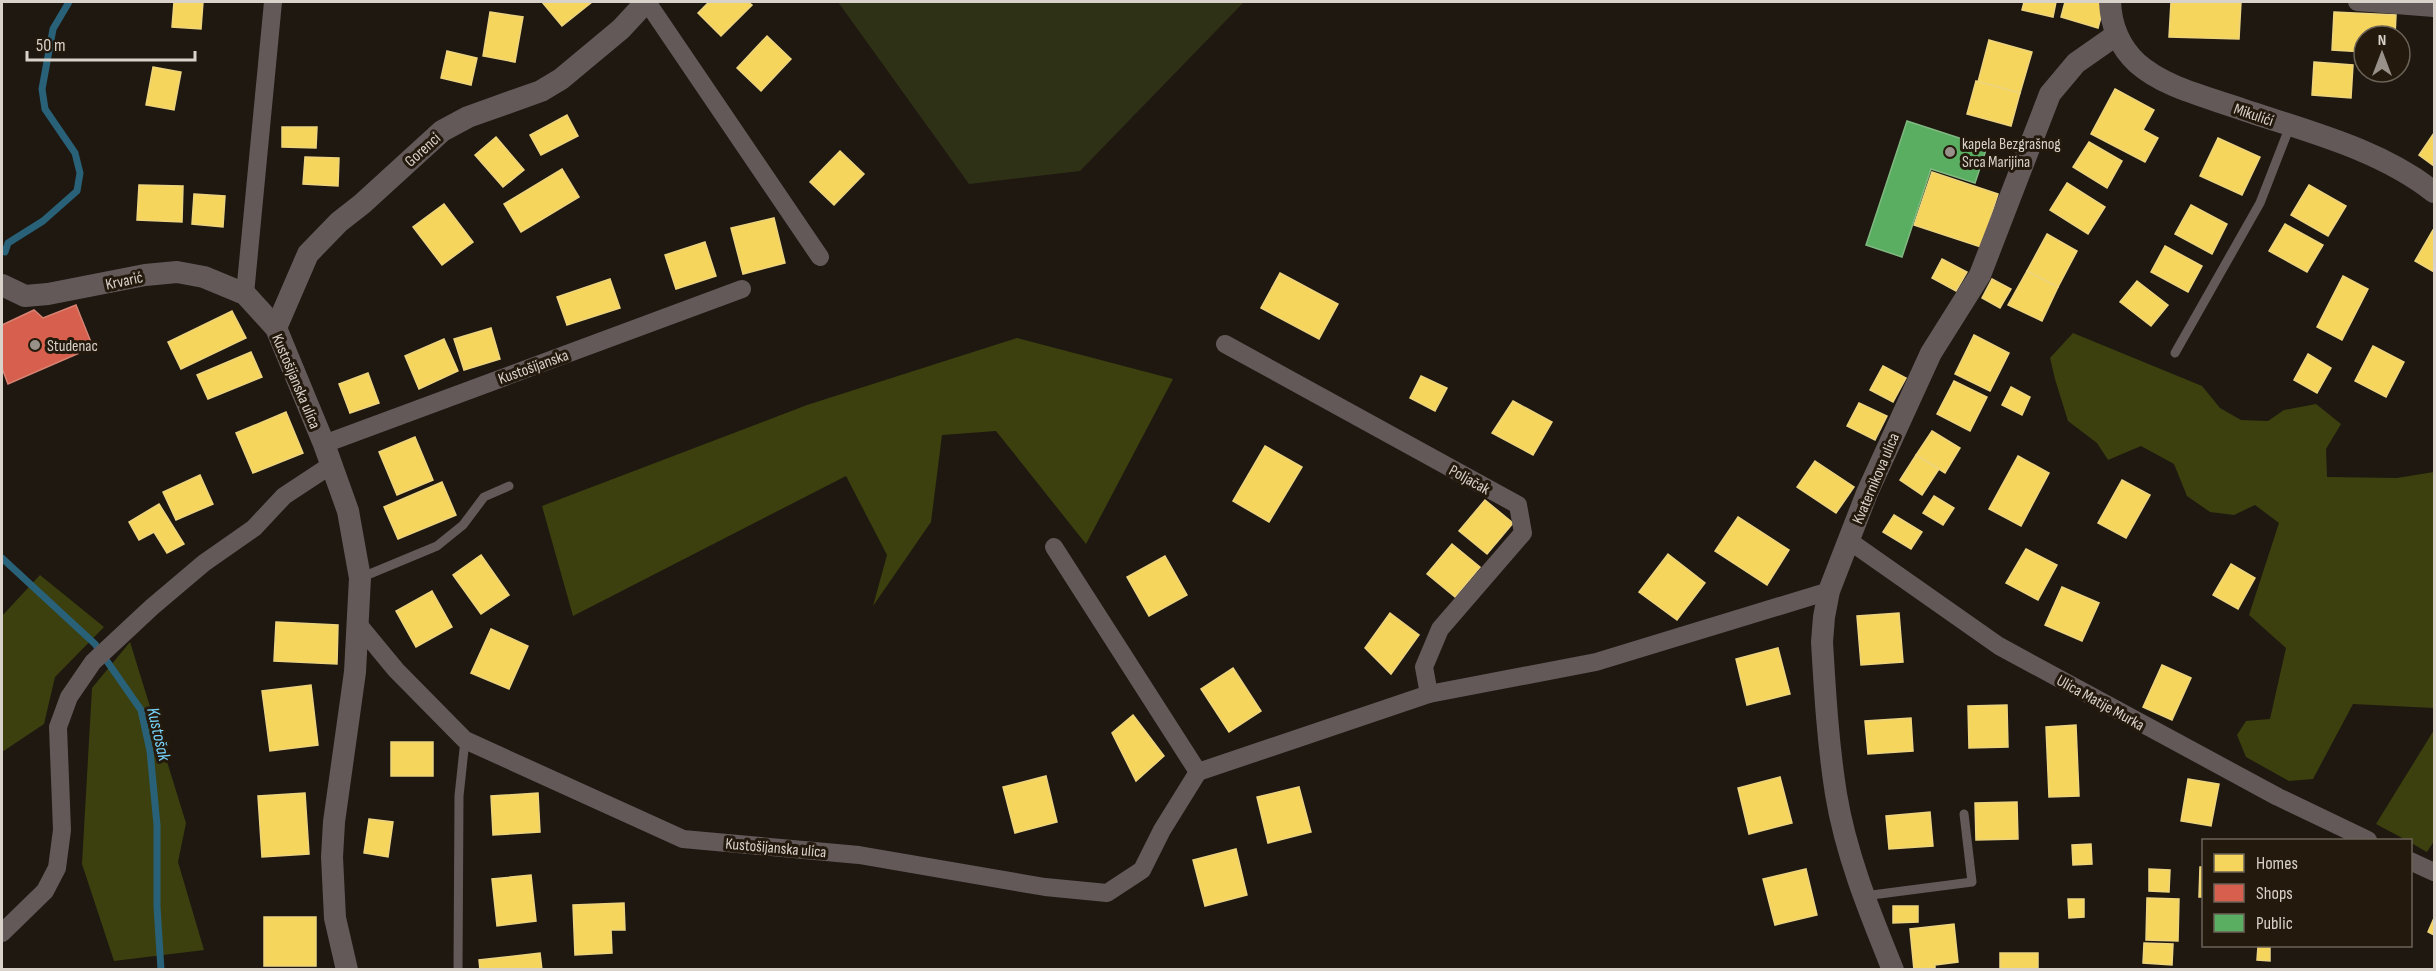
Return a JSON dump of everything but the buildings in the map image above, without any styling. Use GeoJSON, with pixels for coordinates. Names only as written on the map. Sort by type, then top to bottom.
{"type":"FeatureCollection","features":[{"type":"Feature","properties":{"kind":"street"},"geometry":{"type":"LineString","coordinates":[[245,294],[273,2]]}},
{"type":"Feature","properties":{"kind":"street"},"geometry":{"type":"LineString","coordinates":[[646,2],[820,256]]}},
{"type":"Feature","properties":{"kind":"street","name":"Gorenci"},"geometry":{"type":"LineString","coordinates":[[276,328],[308,254],[339,222],[442,131],[468,117],[541,91],[561,79],[621,29],[646,2]]}},
{"type":"Feature","properties":{"kind":"street","name":"Mikulići"},"geometry":{"type":"LineString","coordinates":[[2110,2],[2116,35],[2136,62],[2160,78],[2185,91],[2340,142],[2411,174],[2434,192]]}},
{"type":"Feature","properties":{"kind":"street"},"geometry":{"type":"LineString","coordinates":[[2357,2],[2434,8]]}},
{"type":"Feature","properties":{"kind":"street","name":"Kvaternikova ulica"},"geometry":{"type":"LineString","coordinates":[[1893,969],[1864,896],[1846,842],[1836,795],[1822,642],[1829,591],[1867,493],[1931,352],[1980,275],[2050,94],[2076,63],[2116,35]]}},
{"type":"Feature","properties":{"kind":"street","name":"Krvarić"},"geometry":{"type":"LineString","coordinates":[[2,285],[25,296],[48,294],[145,274],[177,272],[204,277],[245,294]]}},
{"type":"Feature","properties":{"kind":"street","name":"Kustošijanska"},"geometry":{"type":"LineString","coordinates":[[324,444],[742,289]]}},
{"type":"Feature","properties":{"kind":"street","name":"Kustošijanska ulica"},"geometry":{"type":"LineString","coordinates":[[245,294],[276,328],[324,444],[348,511],[360,578],[355,672],[334,822],[332,857],[335,918],[347,969]]}},
{"type":"Feature","properties":{"kind":"street","name":"Poljačak"},"geometry":{"type":"LineString","coordinates":[[1226,344],[1518,506],[1523,533],[1440,630],[1424,667],[1429,694]]}},
{"type":"Feature","properties":{"kind":"street"},"geometry":{"type":"LineString","coordinates":[[2,933],[45,891],[57,868],[62,830],[58,727],[69,697],[93,662],[204,563],[254,528],[284,496],[331,465]]}},
{"type":"Feature","properties":{"kind":"street","name":"Ulica Matije Murka"},"geometry":{"type":"LineString","coordinates":[[1848,540],[1999,646],[2268,792],[2366,839]]}},
{"type":"Feature","properties":{"kind":"street"},"geometry":{"type":"LineString","coordinates":[[1054,547],[1198,772],[1429,694],[1596,662],[1829,591]]}},
{"type":"Feature","properties":{"kind":"street","name":"Kustošijanska ulica"},"geometry":{"type":"LineString","coordinates":[[358,624],[396,670],[465,740],[683,839],[860,855],[1045,887],[1107,893],[1142,870],[1162,830],[1198,772]]}},
{"type":"Feature","properties":{"kind":"street"},"geometry":{"type":"LineString","coordinates":[[2412,862],[2434,872]]}},
{"type":"Feature","properties":{"kind":"lane"},"geometry":{"type":"LineString","coordinates":[[2175,353],[2260,203],[2290,126]]}},
{"type":"Feature","properties":{"kind":"lane"},"geometry":{"type":"LineString","coordinates":[[360,578],[437,546],[463,525],[484,497],[509,486]]}},
{"type":"Feature","properties":{"kind":"lane"},"geometry":{"type":"LineString","coordinates":[[458,969],[459,796],[465,740]]}},
{"type":"Feature","properties":{"kind":"lane"},"geometry":{"type":"LineString","coordinates":[[1864,896],[1972,882],[1964,813]]}},
{"type":"Feature","properties":{"kind":"green space"},"geometry":{"type":"Polygon","coordinates":[[[838,2],[1244,2],[1080,171],[969,184],[838,2]]]}},
{"type":"Feature","properties":{"kind":"green space"},"geometry":{"type":"Polygon","coordinates":[[[2073,333],[2202,386],[2220,408],[2241,420],[2268,421],[2284,410],[2316,404],[2341,424],[2326,449],[2327,477],[2397,478],[2434,472],[2434,708],[2353,704],[2313,779],[2289,781],[2246,757],[2237,735],[2246,721],[2270,719],[2286,648],[2249,615],[2279,523],[2255,505],[2234,515],[2210,512],[2187,496],[2174,464],[2141,446],[2108,460],[2097,443],[2068,421],[2055,379],[2050,358],[2073,333]]]}},
{"type":"Feature","properties":{"kind":"green space"},"geometry":{"type":"Polygon","coordinates":[[[1017,338],[1173,379],[1086,544],[996,431],[942,435],[931,522],[873,606],[887,555],[846,476],[573,616],[542,506],[807,405],[1017,338]]]}},
{"type":"Feature","properties":{"kind":"green space"},"geometry":{"type":"Polygon","coordinates":[[[40,575],[104,627],[55,677],[44,724],[2,752],[2,616],[40,575]]]}},
{"type":"Feature","properties":{"kind":"green space"},"geometry":{"type":"Polygon","coordinates":[[[130,642],[186,823],[178,862],[204,950],[114,961],[82,864],[92,688],[130,642]]]}},
{"type":"Feature","properties":{"kind":"green space"},"geometry":{"type":"Polygon","coordinates":[[[2434,730],[2434,841],[2427,852],[2412,844],[2412,839],[2404,839],[2376,824],[2434,730]]]}},
{"type":"Feature","properties":{"kind":"waterway","name":"Kustošak"},"geometry":{"type":"LineString","coordinates":[[5,252],[8,243],[43,221],[77,191],[80,173],[75,153],[45,109],[42,89],[53,29],[69,2]]}},
{"type":"Feature","properties":{"kind":"waterway","name":"Kustošak"},"geometry":{"type":"LineString","coordinates":[[2,558],[95,644],[141,710],[150,751],[157,825],[157,906],[161,970]]}},
{"type":"Feature","properties":{"kind":"place","name":"kapela Bezgrašnog Srca Marijina"},"geometry":{"type":"Point","coordinates":[1950,152]}},
{"type":"Feature","properties":{"kind":"place","name":"Studenac"},"geometry":{"type":"Point","coordinates":[35,345]}}]}
